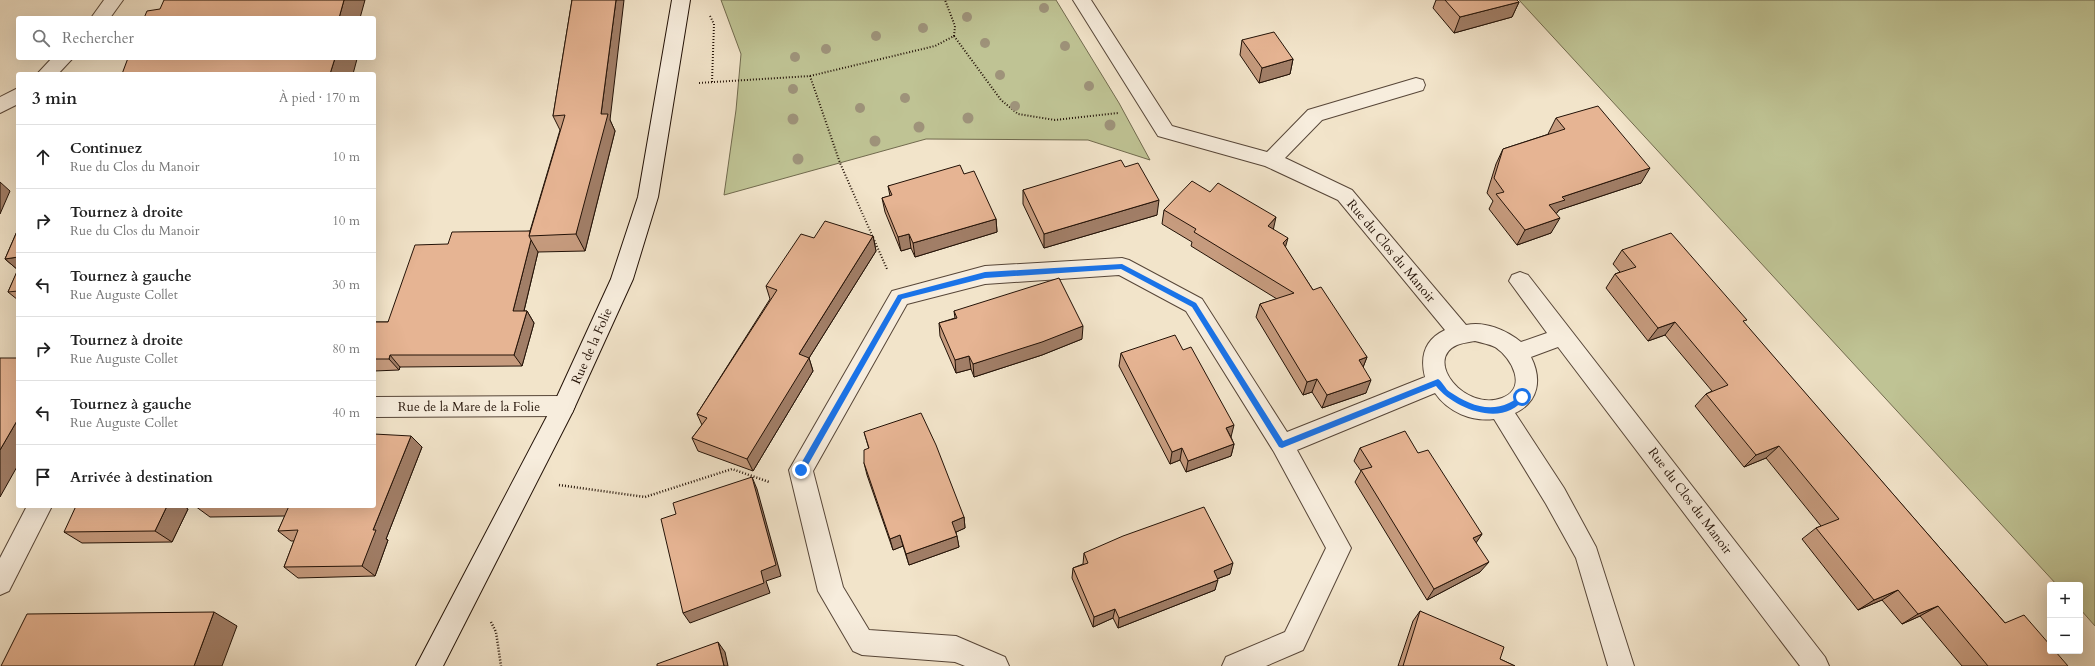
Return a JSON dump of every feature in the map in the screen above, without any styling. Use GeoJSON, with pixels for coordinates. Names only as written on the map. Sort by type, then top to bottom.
{"type":"FeatureCollection","features":[{"type":"Feature","properties":{"kind":"street"},"geometry":{"type":"LineString","coordinates":[[102,16],[114,0]]}},
{"type":"Feature","properties":{"kind":"street","name":"Rue de la Folie"},"geometry":{"type":"LineString","coordinates":[[429,666],[564,406],[622,279],[648,196],[681,0]]}},
{"type":"Feature","properties":{"kind":"street","name":"Rue du Clos du Manoir"},"geometry":{"type":"LineString","coordinates":[[1082,0],[1165,131],[1271,160],[1345,195],[1460,333]]}},
{"type":"Feature","properties":{"kind":"street"},"geometry":{"type":"LineString","coordinates":[[48,72],[62,60]]}},
{"type":"Feature","properties":{"kind":"street"},"geometry":{"type":"LineString","coordinates":[[1271,160],[1315,115],[1416,85]]}},
{"type":"Feature","properties":{"kind":"street"},"geometry":{"type":"LineString","coordinates":[[0,106],[16,96]]}},
{"type":"Feature","properties":{"kind":"street"},"geometry":{"type":"LineString","coordinates":[[996,666],[956,649],[862,642],[831,591],[801,470],[900,297],[985,275],[1122,266],[1194,305],[1282,445],[1339,548],[1294,641],[1235,666]]}},
{"type":"Feature","properties":{"kind":"street","name":"Rue du Clos du Manoir"},"geometry":{"type":"LineString","coordinates":[[1520,281],[1564,336],[1816,666]]}},
{"type":"Feature","properties":{"kind":"street"},"geometry":{"type":"LineString","coordinates":[[1475,332],[1490,335],[1505,342],[1517,353],[1524,364],[1527,376],[1526,387],[1522,397],[1513,405],[1500,409],[1487,411],[1472,408],[1446,393],[1432,370],[1433,357],[1438,346],[1447,338],[1460,333],[1475,332]]}},
{"type":"Feature","properties":{"kind":"street"},"geometry":{"type":"LineString","coordinates":[[1517,353],[1564,336]]}},
{"type":"Feature","properties":{"kind":"street"},"geometry":{"type":"LineString","coordinates":[[1282,445],[1438,382]]}},
{"type":"Feature","properties":{"kind":"street","name":"Rue de la Mare de la Folie"},"geometry":{"type":"LineString","coordinates":[[376,407],[564,406]]}},
{"type":"Feature","properties":{"kind":"street"},"geometry":{"type":"LineString","coordinates":[[1500,409],[1555,496],[1586,555],[1621,666]]}},
{"type":"Feature","properties":{"kind":"street"},"geometry":{"type":"LineString","coordinates":[[0,583],[39,508]]}},
{"type":"Feature","properties":{"kind":"path"},"geometry":{"type":"LineString","coordinates":[[945,0],[955,26],[954,36],[1002,100],[1018,114],[1055,120],[1092,116],[1118,112],[1146,100]]}},
{"type":"Feature","properties":{"kind":"path"},"geometry":{"type":"LineString","coordinates":[[709,13],[714,24],[712,82]]}},
{"type":"Feature","properties":{"kind":"path"},"geometry":{"type":"LineString","coordinates":[[694,83],[810,76],[935,46],[954,36]]}},
{"type":"Feature","properties":{"kind":"path"},"geometry":{"type":"LineString","coordinates":[[810,76],[840,163],[900,297]]}},
{"type":"Feature","properties":{"kind":"path"},"geometry":{"type":"LineString","coordinates":[[556,484],[645,497],[732,469],[768,482],[801,470]]}},
{"type":"Feature","properties":{"kind":"path"},"geometry":{"type":"LineString","coordinates":[[489,619],[496,632],[501,666]]}},
{"type":"Feature","properties":{"kind":"green space"},"geometry":{"type":"Polygon","coordinates":[[[721,0],[1056,0],[1119,103],[1150,160],[1088,140],[926,139],[724,195],[736,110],[741,54],[721,0]]]}},
{"type":"Feature","properties":{"kind":"green space"},"geometry":{"type":"Polygon","coordinates":[[[1519,0],[2095,0],[2095,626],[2083,612],[2083,582],[2054,582],[1519,0]]]}},
{"type":"Feature","properties":{"kind":"building"},"geometry":{"type":"Polygon","coordinates":[[[164,0],[344,0],[340,16],[145,16],[147,11],[160,9],[164,0]]]}},
{"type":"Feature","properties":{"kind":"building"},"geometry":{"type":"Polygon","coordinates":[[[572,0],[616,0],[601,114],[608,114],[576,234],[529,236],[565,115],[553,116],[572,0]]]}},
{"type":"Feature","properties":{"kind":"building"},"geometry":{"type":"Polygon","coordinates":[[[1445,0],[1517,0],[1519,2],[1460,17],[1445,0]]]}},
{"type":"Feature","properties":{"kind":"building"},"geometry":{"type":"Polygon","coordinates":[[[1274,32],[1293,59],[1262,68],[1242,40],[1274,32]]]}},
{"type":"Feature","properties":{"kind":"building"},"geometry":{"type":"Polygon","coordinates":[[[127,60],[334,60],[331,72],[123,72],[127,60]]]}},
{"type":"Feature","properties":{"kind":"building"},"geometry":{"type":"Polygon","coordinates":[[[1598,106],[1650,168],[1562,197],[1565,200],[1549,205],[1560,218],[1525,230],[1496,194],[1504,192],[1494,178],[1503,149],[1565,129],[1556,118],[1598,106]]]}},
{"type":"Feature","properties":{"kind":"building"},"geometry":{"type":"Polygon","coordinates":[[[1121,160],[1125,167],[1138,163],[1159,200],[1044,234],[1023,190],[1121,160]]]}},
{"type":"Feature","properties":{"kind":"building"},"geometry":{"type":"Polygon","coordinates":[[[960,165],[964,174],[974,171],[996,219],[913,243],[909,234],[898,237],[882,198],[892,195],[888,186],[960,165]]]}},
{"type":"Feature","properties":{"kind":"building"},"geometry":{"type":"Polygon","coordinates":[[[1192,181],[1210,192],[1218,183],[1276,217],[1268,226],[1288,238],[1283,243],[1313,290],[1321,287],[1367,357],[1359,360],[1371,380],[1327,395],[1317,379],[1307,382],[1260,304],[1294,293],[1194,232],[1196,229],[1164,210],[1192,181]]]}},
{"type":"Feature","properties":{"kind":"building"},"geometry":{"type":"Polygon","coordinates":[[[825,221],[873,236],[799,354],[809,358],[747,459],[692,438],[707,418],[697,414],[777,290],[766,286],[801,234],[814,238],[825,221]]]}},
{"type":"Feature","properties":{"kind":"building"},"geometry":{"type":"Polygon","coordinates":[[[530,231],[529,236],[531,240],[513,311],[527,311],[514,355],[390,355],[389,359],[376,359],[376,322],[388,322],[415,245],[448,244],[452,232],[530,231]]]}},
{"type":"Feature","properties":{"kind":"building"},"geometry":{"type":"Polygon","coordinates":[[[1671,233],[1747,320],[1743,321],[2005,623],[2024,615],[2047,642],[2047,654],[2058,654],[2068,666],[1988,666],[1938,606],[1918,614],[1898,590],[1874,600],[1816,528],[1839,519],[1779,446],[1756,455],[1706,394],[1728,385],[1675,322],[1658,328],[1615,274],[1636,267],[1622,250],[1671,233]]]}},
{"type":"Feature","properties":{"kind":"building"},"geometry":{"type":"Polygon","coordinates":[[[16,234],[16,257],[5,259],[16,234]]]}},
{"type":"Feature","properties":{"kind":"building"},"geometry":{"type":"Polygon","coordinates":[[[16,274],[16,291],[8,292],[16,274]]]}},
{"type":"Feature","properties":{"kind":"building"},"geometry":{"type":"Polygon","coordinates":[[[1059,278],[1083,326],[1042,342],[973,364],[969,356],[955,360],[939,323],[957,318],[954,311],[1059,278]]]}},
{"type":"Feature","properties":{"kind":"building"},"geometry":{"type":"Polygon","coordinates":[[[1175,335],[1183,350],[1191,347],[1234,425],[1226,428],[1234,444],[1188,461],[1182,448],[1172,452],[1121,353],[1175,335]]]}},
{"type":"Feature","properties":{"kind":"building"},"geometry":{"type":"Polygon","coordinates":[[[0,358],[16,358],[16,422],[0,450],[0,358]]]}},
{"type":"Feature","properties":{"kind":"building"},"geometry":{"type":"Polygon","coordinates":[[[921,413],[936,445],[964,517],[952,522],[957,536],[906,554],[900,535],[890,539],[864,463],[864,450],[869,448],[864,432],[921,413]]]}},
{"type":"Feature","properties":{"kind":"building"},"geometry":{"type":"Polygon","coordinates":[[[1405,431],[1418,453],[1428,450],[1482,534],[1473,538],[1489,562],[1434,589],[1361,470],[1372,467],[1360,448],[1405,431]]]}},
{"type":"Feature","properties":{"kind":"building"},"geometry":{"type":"Polygon","coordinates":[[[376,434],[411,436],[373,530],[376,530],[362,566],[284,567],[298,530],[278,531],[288,508],[376,508],[376,434]]]}},
{"type":"Feature","properties":{"kind":"building"},"geometry":{"type":"Polygon","coordinates":[[[752,477],[776,565],[761,571],[764,583],[683,613],[661,519],[676,514],[673,503],[752,477]]]}},
{"type":"Feature","properties":{"kind":"building"},"geometry":{"type":"Polygon","coordinates":[[[1204,507],[1233,563],[1214,571],[1218,580],[1119,618],[1115,609],[1094,617],[1073,568],[1088,563],[1084,553],[1123,536],[1204,507]]]}},
{"type":"Feature","properties":{"kind":"building"},"geometry":{"type":"Polygon","coordinates":[[[75,508],[166,508],[155,531],[64,532],[75,508]]]}},
{"type":"Feature","properties":{"kind":"building"},"geometry":{"type":"Polygon","coordinates":[[[1420,611],[1504,647],[1500,659],[1515,666],[1403,666],[1420,611]]]}},
{"type":"Feature","properties":{"kind":"building"},"geometry":{"type":"Polygon","coordinates":[[[214,612],[194,666],[1,666],[27,614],[214,612]]]}},
{"type":"Feature","properties":{"kind":"building"},"geometry":{"type":"Polygon","coordinates":[[[718,642],[724,666],[657,666],[657,664],[718,642]]]}},
{"type":"Feature","properties":{"kind":"route"},"geometry":{"type":"LineString","coordinates":[[801,470],[900,297],[985,275],[1122,266],[1194,305],[1282,445],[1438,382],[1446,393],[1458,402],[1472,408],[1487,411],[1513,405],[1522,397]]}}]}
